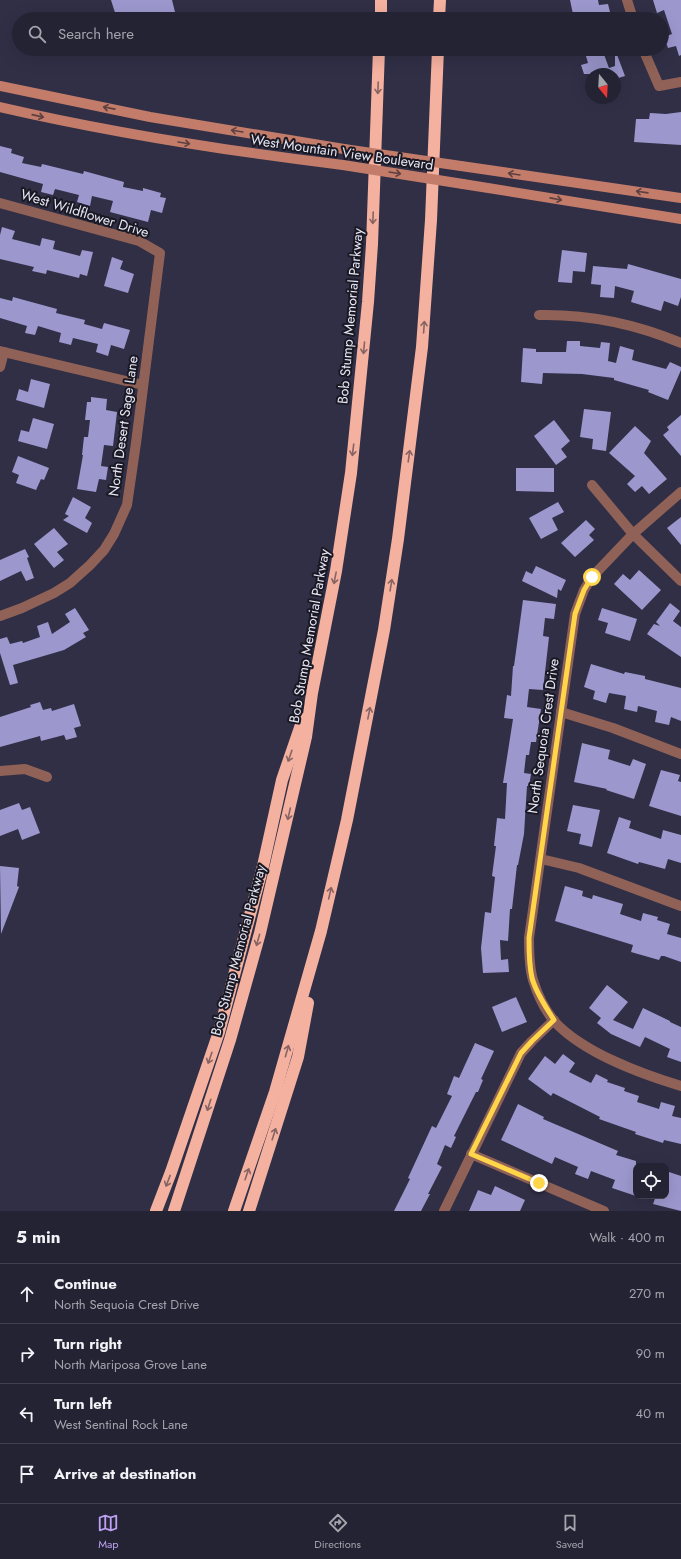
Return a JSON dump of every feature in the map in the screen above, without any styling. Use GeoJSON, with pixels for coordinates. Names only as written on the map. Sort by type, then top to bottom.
{"type":"FeatureCollection","features":[{"type":"Feature","properties":{"kind":"highway"},"geometry":{"type":"LineString","coordinates":[[380,12],[381,0]]}},
{"type":"Feature","properties":{"kind":"highway"},"geometry":{"type":"LineString","coordinates":[[439,12],[440,0]]}},
{"type":"Feature","properties":{"kind":"highway","name":"Bob Stump Memorial Parkway"},"geometry":{"type":"LineString","coordinates":[[174,1211],[230,1040],[260,933],[306,737],[312,693],[336,571],[351,473],[359,399],[372,244],[379,56]]}},
{"type":"Feature","properties":{"kind":"highway"},"geometry":{"type":"LineString","coordinates":[[234,1211],[275,1092],[321,930],[348,820],[384,630],[407,472],[422,347],[431,220],[438,56]]}},
{"type":"Feature","properties":{"kind":"highway"},"geometry":{"type":"LineString","coordinates":[[156,1211],[180,1147],[219,1032],[263,866],[282,780],[312,693]]}},
{"type":"Feature","properties":{"kind":"highway"},"geometry":{"type":"LineString","coordinates":[[250,1211],[298,1057],[321,930]]}},
{"type":"Feature","properties":{"kind":"street"},"geometry":{"type":"LineString","coordinates":[[627,0],[631,12]]}},
{"type":"Feature","properties":{"kind":"street"},"geometry":{"type":"LineString","coordinates":[[646,56],[659,86],[681,82]]}},
{"type":"Feature","properties":{"kind":"street","name":"West Mountain View Boulevard"},"geometry":{"type":"LineString","coordinates":[[0,86],[150,116],[344,149],[681,198]]}},
{"type":"Feature","properties":{"kind":"street","name":"West Mountain View Boulevard"},"geometry":{"type":"LineString","coordinates":[[0,107],[146,137],[244,153],[343,165],[681,219]]}},
{"type":"Feature","properties":{"kind":"street","name":"West Wildflower Drive"},"geometry":{"type":"LineString","coordinates":[[0,203],[139,241],[160,253]]}},
{"type":"Feature","properties":{"kind":"street","name":"North Desert Sage Lane"},"geometry":{"type":"LineString","coordinates":[[0,616],[54,593],[70,583],[104,550],[114,534],[127,505],[160,253]]}},
{"type":"Feature","properties":{"kind":"street"},"geometry":{"type":"LineString","coordinates":[[539,315],[568,314],[612,321],[639,328],[681,343]]}},
{"type":"Feature","properties":{"kind":"street"},"geometry":{"type":"LineString","coordinates":[[0,367],[2,351],[143,385]]}},
{"type":"Feature","properties":{"kind":"street"},"geometry":{"type":"LineString","coordinates":[[592,485],[633,534],[681,581]]}},
{"type":"Feature","properties":{"kind":"street","name":"North Sequoia Crest Drive"},"geometry":{"type":"LineString","coordinates":[[681,492],[633,534],[592,577],[584,590],[575,614],[529,938],[532,980],[554,1020],[584,1045],[645,1074],[681,1086]]}},
{"type":"Feature","properties":{"kind":"street"},"geometry":{"type":"LineString","coordinates":[[561,712],[613,728],[681,754]]}},
{"type":"Feature","properties":{"kind":"street"},"geometry":{"type":"LineString","coordinates":[[0,771],[25,769],[47,777]]}},
{"type":"Feature","properties":{"kind":"street"},"geometry":{"type":"LineString","coordinates":[[541,859],[579,868],[681,906]]}},
{"type":"Feature","properties":{"kind":"street"},"geometry":{"type":"LineString","coordinates":[[444,1211],[521,1053],[554,1020]]}},
{"type":"Feature","properties":{"kind":"street"},"geometry":{"type":"LineString","coordinates":[[471,1154],[604,1211]]}},
{"type":"Feature","properties":{"kind":"building"},"geometry":{"type":"Polygon","coordinates":[[[111,0],[172,0],[175,12],[115,12],[111,0]]]}},
{"type":"Feature","properties":{"kind":"building"},"geometry":{"type":"Polygon","coordinates":[[[570,0],[598,0],[599,5],[608,4],[610,12],[573,12],[570,0]]]}},
{"type":"Feature","properties":{"kind":"building"},"geometry":{"type":"Polygon","coordinates":[[[653,0],[681,0],[681,55],[679,56],[676,46],[669,48],[669,35],[672,34],[669,25],[669,12],[665,12],[664,10],[657,12],[653,0]]]}},
{"type":"Feature","properties":{"kind":"building"},"geometry":{"type":"Polygon","coordinates":[[[586,56],[605,56],[609,68],[585,68],[584,74],[581,65],[588,63],[586,56]]]}},
{"type":"Feature","properties":{"kind":"building"},"geometry":{"type":"Polygon","coordinates":[[[615,56],[618,56],[625,76],[621,77],[621,68],[609,68],[615,66],[615,56]]]}},
{"type":"Feature","properties":{"kind":"building"},"geometry":{"type":"Polygon","coordinates":[[[681,112],[681,145],[634,142],[636,119],[649,119],[650,113],[666,114],[681,112]]]}},
{"type":"Feature","properties":{"kind":"building"},"geometry":{"type":"Polygon","coordinates":[[[0,146],[12,149],[11,153],[24,157],[22,163],[41,167],[42,164],[83,174],[84,171],[124,182],[123,187],[143,191],[143,188],[161,193],[160,197],[166,198],[162,213],[151,210],[148,222],[110,212],[113,201],[92,196],[90,206],[77,202],[79,195],[55,189],[53,195],[41,192],[43,184],[0,172],[0,146]]]}},
{"type":"Feature","properties":{"kind":"building"},"geometry":{"type":"Polygon","coordinates":[[[2,227],[15,231],[12,239],[40,246],[42,238],[55,241],[53,249],[80,256],[82,250],[93,252],[87,276],[80,274],[79,278],[47,270],[46,274],[32,271],[34,267],[0,259],[0,235],[2,227]]]}},
{"type":"Feature","properties":{"kind":"building"},"geometry":{"type":"Polygon","coordinates":[[[562,250],[587,253],[585,272],[573,271],[572,283],[558,282],[562,250]]]}},
{"type":"Feature","properties":{"kind":"building"},"geometry":{"type":"Polygon","coordinates":[[[112,257],[123,261],[120,269],[134,274],[128,293],[104,286],[112,257]]]}},
{"type":"Feature","properties":{"kind":"building"},"geometry":{"type":"Polygon","coordinates":[[[628,264],[681,279],[681,297],[678,306],[664,301],[661,311],[631,302],[634,291],[615,286],[614,298],[600,297],[601,285],[591,284],[593,266],[627,269],[628,264]]]}},
{"type":"Feature","properties":{"kind":"building"},"geometry":{"type":"Polygon","coordinates":[[[13,297],[57,309],[56,313],[85,320],[84,324],[102,329],[104,323],[130,330],[124,349],[111,345],[108,356],[96,352],[98,344],[73,338],[71,345],[59,342],[61,333],[38,326],[35,335],[25,333],[27,326],[0,318],[0,298],[12,301],[13,297]]]}},
{"type":"Feature","properties":{"kind":"building"},"geometry":{"type":"Polygon","coordinates":[[[567,341],[580,341],[580,346],[600,348],[601,342],[610,343],[608,361],[616,363],[620,346],[634,350],[632,360],[666,369],[670,362],[681,367],[681,370],[668,400],[648,392],[649,390],[614,380],[614,378],[582,374],[543,373],[542,384],[521,382],[523,348],[536,349],[536,352],[566,352],[567,341]]]}},
{"type":"Feature","properties":{"kind":"building"},"geometry":{"type":"Polygon","coordinates":[[[31,379],[50,384],[44,408],[16,400],[19,389],[28,392],[31,379]]]}},
{"type":"Feature","properties":{"kind":"building"},"geometry":{"type":"Polygon","coordinates":[[[91,397],[107,399],[106,410],[117,412],[113,446],[104,445],[101,466],[108,467],[106,480],[99,479],[96,492],[77,489],[83,455],[84,437],[88,437],[90,420],[85,420],[87,402],[91,402],[91,397]]]}},
{"type":"Feature","properties":{"kind":"building"},"geometry":{"type":"Polygon","coordinates":[[[584,409],[611,412],[606,451],[592,449],[593,439],[580,437],[584,409]]]}},
{"type":"Feature","properties":{"kind":"building"},"geometry":{"type":"Polygon","coordinates":[[[681,415],[681,456],[663,435],[669,430],[667,427],[681,415]]]}},
{"type":"Feature","properties":{"kind":"building"},"geometry":{"type":"Polygon","coordinates":[[[33,418],[54,424],[47,449],[18,441],[21,430],[29,432],[33,418]]]}},
{"type":"Feature","properties":{"kind":"building"},"geometry":{"type":"Polygon","coordinates":[[[554,420],[570,441],[561,449],[567,457],[556,465],[534,436],[554,420]]]}},
{"type":"Feature","properties":{"kind":"building"},"geometry":{"type":"Polygon","coordinates":[[[635,426],[651,441],[644,453],[667,479],[649,494],[642,486],[635,492],[627,484],[635,476],[609,453],[635,426]]]}},
{"type":"Feature","properties":{"kind":"building"},"geometry":{"type":"Polygon","coordinates":[[[18,456],[49,468],[44,480],[41,479],[36,490],[16,483],[19,475],[12,472],[18,456]]]}},
{"type":"Feature","properties":{"kind":"building"},"geometry":{"type":"Polygon","coordinates":[[[516,468],[554,468],[554,492],[516,491],[516,468]]]}},
{"type":"Feature","properties":{"kind":"building"},"geometry":{"type":"Polygon","coordinates":[[[73,497],[91,507],[85,518],[92,523],[87,533],[63,520],[69,516],[65,514],[73,497]]]}},
{"type":"Feature","properties":{"kind":"building"},"geometry":{"type":"Polygon","coordinates":[[[558,502],[564,512],[552,518],[558,530],[541,539],[529,518],[558,502]]]}},
{"type":"Feature","properties":{"kind":"building"},"geometry":{"type":"Polygon","coordinates":[[[681,517],[681,545],[667,528],[681,517]]]}},
{"type":"Feature","properties":{"kind":"building"},"geometry":{"type":"Polygon","coordinates":[[[586,520],[595,529],[589,535],[594,540],[575,557],[561,543],[586,520]]]}},
{"type":"Feature","properties":{"kind":"building"},"geometry":{"type":"Polygon","coordinates":[[[54,528],[68,544],[57,552],[64,560],[54,568],[34,544],[54,528]]]}},
{"type":"Feature","properties":{"kind":"building"},"geometry":{"type":"Polygon","coordinates":[[[25,549],[29,557],[27,558],[34,578],[26,581],[21,571],[0,581],[0,560],[25,549]]]}},
{"type":"Feature","properties":{"kind":"building"},"geometry":{"type":"Polygon","coordinates":[[[536,566],[566,580],[561,591],[558,589],[557,598],[522,581],[526,571],[532,574],[536,566]]]}},
{"type":"Feature","properties":{"kind":"building"},"geometry":{"type":"Polygon","coordinates":[[[639,570],[661,590],[642,610],[614,584],[623,574],[630,580],[639,570]]]}},
{"type":"Feature","properties":{"kind":"building"},"geometry":{"type":"Polygon","coordinates":[[[523,600],[556,604],[554,619],[545,618],[543,636],[549,637],[543,690],[529,689],[527,707],[541,709],[536,742],[531,742],[529,755],[526,755],[524,773],[531,774],[529,786],[527,786],[524,834],[517,865],[512,909],[510,909],[508,941],[500,940],[501,960],[508,959],[509,972],[483,973],[481,948],[485,912],[491,913],[495,877],[492,876],[496,846],[494,846],[497,818],[505,819],[507,783],[503,783],[513,719],[504,718],[507,695],[511,696],[513,666],[523,600]]]}},
{"type":"Feature","properties":{"kind":"building"},"geometry":{"type":"Polygon","coordinates":[[[670,603],[680,611],[673,621],[681,627],[681,657],[647,634],[654,624],[660,626],[656,622],[670,603]]]}},
{"type":"Feature","properties":{"kind":"building"},"geometry":{"type":"Polygon","coordinates":[[[75,608],[89,630],[83,633],[86,637],[64,650],[13,665],[18,683],[10,685],[0,653],[0,639],[7,637],[10,644],[22,641],[23,643],[40,637],[37,626],[48,622],[52,634],[70,622],[65,614],[75,608]]]}},
{"type":"Feature","properties":{"kind":"building"},"geometry":{"type":"Polygon","coordinates":[[[602,608],[637,619],[630,641],[605,633],[608,623],[598,620],[602,608]]]}},
{"type":"Feature","properties":{"kind":"building"},"geometry":{"type":"Polygon","coordinates":[[[591,664],[624,674],[625,672],[645,676],[645,679],[681,688],[681,721],[671,717],[669,725],[655,722],[657,711],[638,706],[637,712],[624,709],[626,696],[609,693],[606,703],[593,699],[595,691],[584,687],[591,664]]]}},
{"type":"Feature","properties":{"kind":"building"},"geometry":{"type":"Polygon","coordinates":[[[40,702],[43,710],[51,708],[52,711],[74,704],[81,726],[74,728],[77,737],[66,740],[64,735],[41,741],[40,736],[0,747],[0,717],[31,707],[30,705],[40,702]]]}},
{"type":"Feature","properties":{"kind":"building"},"geometry":{"type":"Polygon","coordinates":[[[582,743],[610,750],[608,759],[630,766],[633,759],[646,764],[634,799],[606,790],[607,789],[574,782],[582,743]]]}},
{"type":"Feature","properties":{"kind":"building"},"geometry":{"type":"Polygon","coordinates":[[[661,770],[680,775],[678,781],[681,782],[681,816],[649,806],[661,770]]]}},
{"type":"Feature","properties":{"kind":"building"},"geometry":{"type":"Polygon","coordinates":[[[19,803],[22,810],[30,807],[40,833],[22,840],[18,829],[0,836],[0,810],[19,803]]]}},
{"type":"Feature","properties":{"kind":"building"},"geometry":{"type":"Polygon","coordinates":[[[573,805],[600,810],[592,847],[579,844],[581,834],[567,831],[573,805]]]}},
{"type":"Feature","properties":{"kind":"building"},"geometry":{"type":"Polygon","coordinates":[[[619,817],[631,821],[629,828],[661,839],[663,830],[681,835],[681,863],[668,859],[665,869],[639,862],[638,864],[607,853],[619,817]]]}},
{"type":"Feature","properties":{"kind":"building"},"geometry":{"type":"Polygon","coordinates":[[[0,866],[19,868],[17,886],[19,887],[1,934],[0,866]]]}},
{"type":"Feature","properties":{"kind":"building"},"geometry":{"type":"Polygon","coordinates":[[[565,886],[583,891],[582,896],[592,899],[593,895],[623,904],[620,914],[641,921],[643,913],[658,917],[657,920],[670,924],[667,934],[681,938],[681,962],[664,956],[661,956],[659,960],[631,952],[633,945],[555,921],[565,886]]]}},
{"type":"Feature","properties":{"kind":"building"},"geometry":{"type":"Polygon","coordinates":[[[607,985],[628,1002],[613,1020],[633,1029],[643,1008],[681,1027],[681,1062],[667,1057],[670,1049],[645,1037],[640,1047],[611,1034],[597,1023],[601,1018],[589,1008],[607,985]]]}},
{"type":"Feature","properties":{"kind":"building"},"geometry":{"type":"Polygon","coordinates":[[[516,997],[527,1022],[502,1032],[492,1007],[516,997]]]}},
{"type":"Feature","properties":{"kind":"building"},"geometry":{"type":"Polygon","coordinates":[[[475,1043],[494,1051],[481,1079],[483,1080],[478,1092],[476,1092],[454,1136],[456,1137],[451,1148],[445,1145],[437,1164],[442,1167],[428,1194],[430,1194],[421,1211],[394,1211],[410,1179],[408,1178],[432,1126],[436,1128],[452,1096],[447,1094],[454,1076],[459,1078],[475,1043]]]}},
{"type":"Feature","properties":{"kind":"building"},"geometry":{"type":"Polygon","coordinates":[[[563,1054],[575,1063],[569,1072],[591,1083],[596,1074],[608,1080],[607,1082],[625,1088],[624,1091],[639,1096],[637,1102],[659,1109],[661,1102],[675,1106],[672,1116],[681,1118],[681,1144],[664,1140],[663,1143],[635,1134],[636,1132],[599,1119],[600,1117],[553,1093],[551,1096],[528,1079],[545,1056],[555,1064],[563,1054]]]}},
{"type":"Feature","properties":{"kind":"building"},"geometry":{"type":"Polygon","coordinates":[[[518,1104],[544,1117],[543,1119],[618,1151],[616,1155],[636,1161],[636,1163],[633,1163],[633,1195],[612,1188],[615,1180],[591,1171],[588,1179],[575,1174],[578,1167],[555,1157],[552,1164],[501,1140],[518,1104]]]}},
{"type":"Feature","properties":{"kind":"building"},"geometry":{"type":"Polygon","coordinates":[[[669,1172],[681,1176],[681,1211],[653,1204],[655,1199],[669,1199],[669,1172]]]}},
{"type":"Feature","properties":{"kind":"building"},"geometry":{"type":"Polygon","coordinates":[[[495,1186],[525,1200],[520,1211],[469,1211],[478,1190],[491,1195],[495,1186]]]}},
{"type":"Feature","properties":{"kind":"route"},"geometry":{"type":"LineString","coordinates":[[539,1183],[471,1154],[521,1053],[554,1020],[532,980],[529,938],[575,614],[584,590],[592,577]]}}]}
